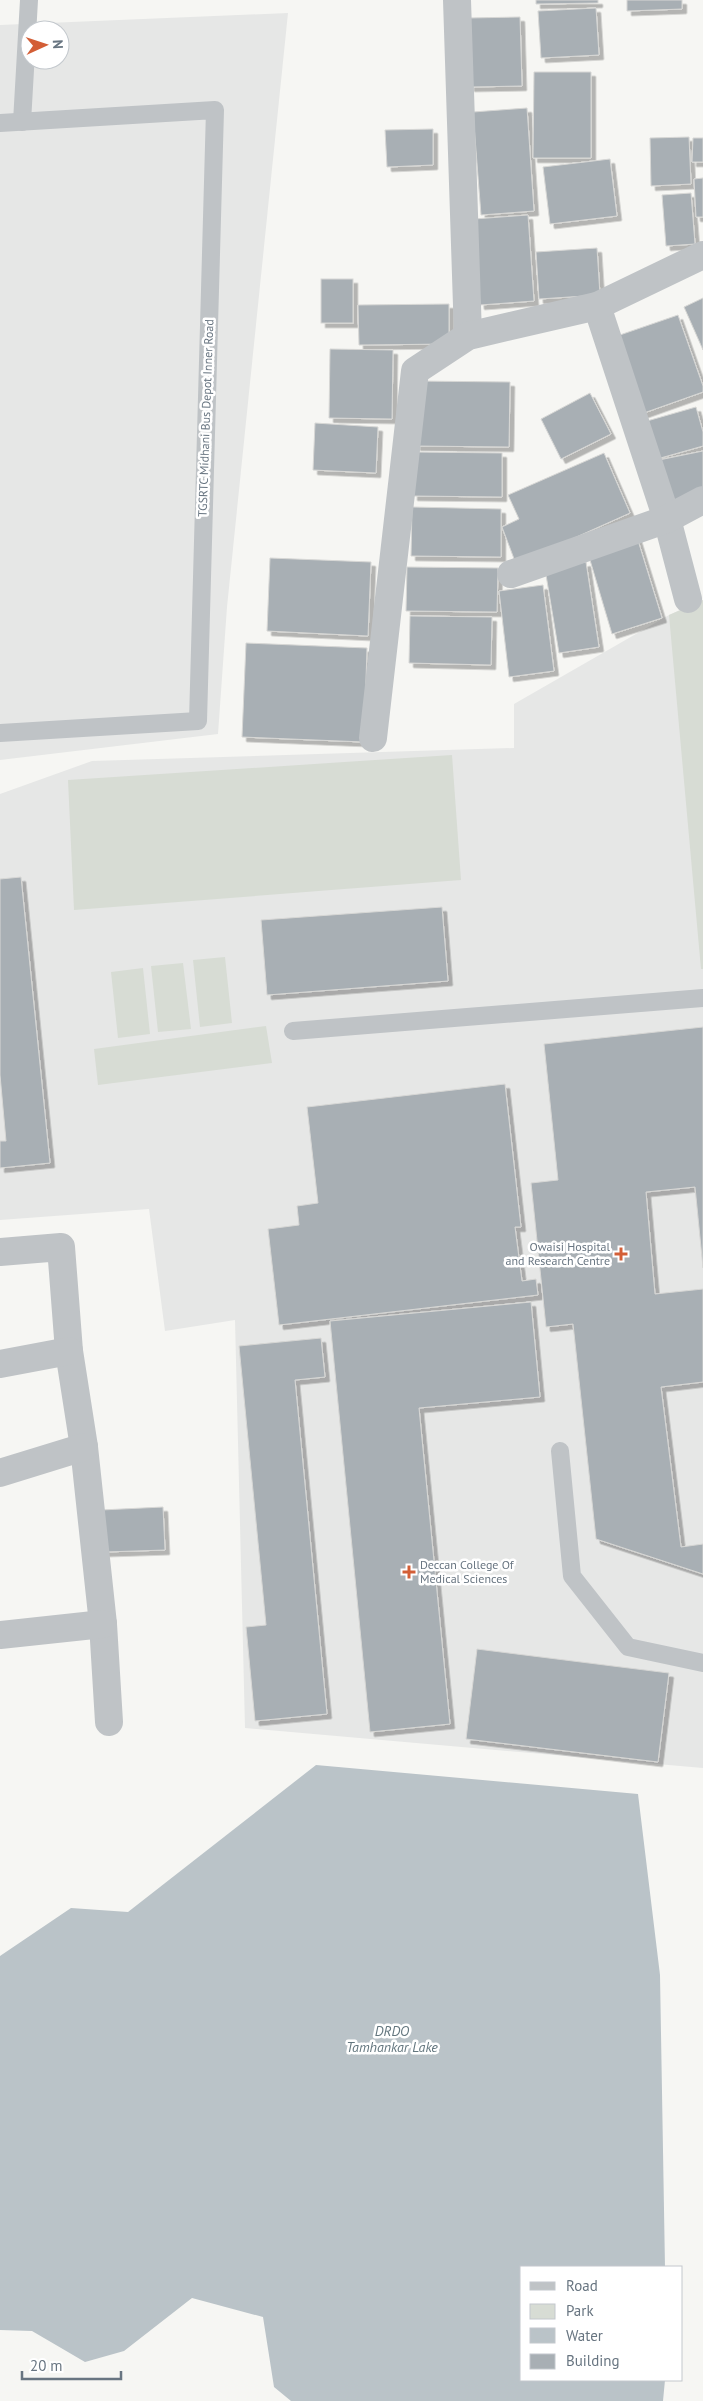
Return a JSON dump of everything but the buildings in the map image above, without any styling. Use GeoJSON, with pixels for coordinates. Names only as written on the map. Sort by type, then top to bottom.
{"type":"FeatureCollection","features":[{"type":"Feature","properties":{"kind":"street"},"geometry":{"type":"LineString","coordinates":[[457,0],[468,336]]}},
{"type":"Feature","properties":{"kind":"street"},"geometry":{"type":"LineString","coordinates":[[373,738],[415,371],[468,336],[597,306],[703,255]]}},
{"type":"Feature","properties":{"kind":"street"},"geometry":{"type":"LineString","coordinates":[[597,306],[667,519],[688,599]]}},
{"type":"Feature","properties":{"kind":"street"},"geometry":{"type":"LineString","coordinates":[[512,574],[667,519],[703,500]]}},
{"type":"Feature","properties":{"kind":"street"},"geometry":{"type":"LineString","coordinates":[[0,1252],[61,1247],[70,1351],[84,1447],[103,1624],[109,1722]]}},
{"type":"Feature","properties":{"kind":"street"},"geometry":{"type":"LineString","coordinates":[[0,1364],[70,1351]]}},
{"type":"Feature","properties":{"kind":"street"},"geometry":{"type":"LineString","coordinates":[[0,1473],[84,1447]]}},
{"type":"Feature","properties":{"kind":"street"},"geometry":{"type":"LineString","coordinates":[[0,1634],[103,1624]]}},
{"type":"Feature","properties":{"kind":"lane"},"geometry":{"type":"LineString","coordinates":[[22,122],[28,0]]}},
{"type":"Feature","properties":{"kind":"lane","name":"TGSRTC Midhani Bus Depot Inner Road"},"geometry":{"type":"LineString","coordinates":[[0,123],[215,110],[198,721],[0,733]]}},
{"type":"Feature","properties":{"kind":"lane"},"geometry":{"type":"LineString","coordinates":[[294,1031],[703,998]]}},
{"type":"Feature","properties":{"kind":"lane"},"geometry":{"type":"LineString","coordinates":[[560,1451],[572,1576],[628,1647],[703,1663]]}},
{"type":"Feature","properties":{"kind":"shaded area"},"geometry":{"type":"Polygon","coordinates":[[[288,13],[227,607],[218,734],[0,760],[0,25],[20,24],[20,70],[70,70],[70,22],[288,13]]]}},
{"type":"Feature","properties":{"kind":"shaded area"},"geometry":{"type":"Polygon","coordinates":[[[703,600],[703,1768],[245,1728],[235,1320],[165,1331],[149,1209],[0,1220],[0,794],[92,761],[514,748],[514,704],[669,615],[703,600]]]}},
{"type":"Feature","properties":{"kind":"green space"},"geometry":{"type":"Polygon","coordinates":[[[703,600],[703,969],[701,969],[669,615],[703,600]]]}},
{"type":"Feature","properties":{"kind":"green space"},"geometry":{"type":"Polygon","coordinates":[[[452,755],[461,880],[74,910],[68,780],[452,755]]]}},
{"type":"Feature","properties":{"kind":"green space"},"geometry":{"type":"Polygon","coordinates":[[[225,957],[232,1023],[200,1027],[193,960],[225,957]]]}},
{"type":"Feature","properties":{"kind":"green space"},"geometry":{"type":"Polygon","coordinates":[[[183,963],[191,1029],[158,1032],[151,966],[183,963]]]}},
{"type":"Feature","properties":{"kind":"green space"},"geometry":{"type":"Polygon","coordinates":[[[143,968],[150,1034],[118,1038],[111,972],[143,968]]]}},
{"type":"Feature","properties":{"kind":"green space"},"geometry":{"type":"Polygon","coordinates":[[[266,1026],[272,1063],[98,1085],[94,1049],[266,1026]]]}},
{"type":"Feature","properties":{"kind":"water","name":"DRDO Tamhankar Lake"},"geometry":{"type":"Polygon","coordinates":[[[316,1765],[638,1794],[660,1975],[665,2266],[520,2266],[520,2381],[665,2381],[663,2401],[291,2401],[274,2387],[263,2317],[192,2298],[124,2351],[85,2362],[32,2331],[0,2330],[0,1956],[71,1908],[128,1912],[316,1765]]]}},
{"type":"Feature","properties":{"kind":"place","name":"Owaisi Hospital and Research Centre"},"geometry":{"type":"Point","coordinates":[621,1254]}},
{"type":"Feature","properties":{"kind":"place","name":"Deccan College Of Medical Sciences"},"geometry":{"type":"Point","coordinates":[409,1572]}}]}
